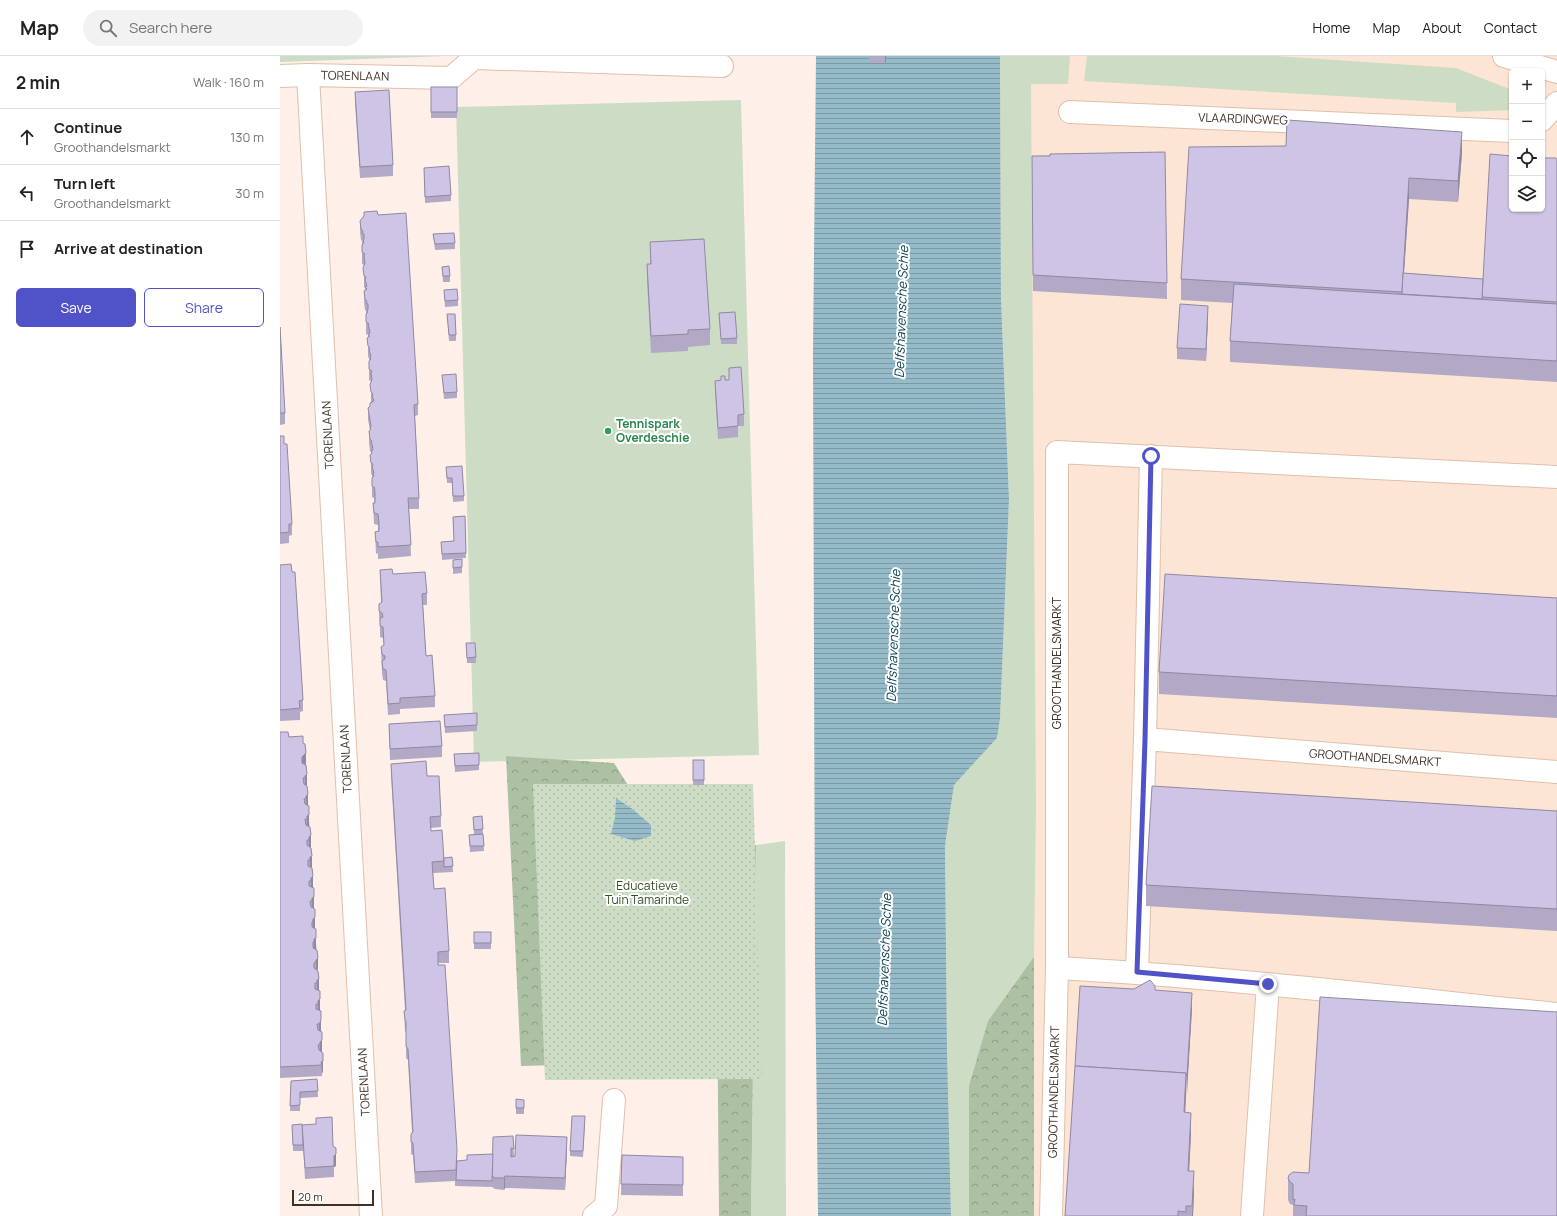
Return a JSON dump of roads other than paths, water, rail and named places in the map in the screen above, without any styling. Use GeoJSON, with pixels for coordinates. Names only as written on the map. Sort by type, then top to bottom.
{"type":"FeatureCollection","features":[{"type":"Feature","properties":{"kind":"street"},"geometry":{"type":"LineString","coordinates":[[1504,56],[1557,72]]}},
{"type":"Feature","properties":{"kind":"street","name":"TORENLAAN"},"geometry":{"type":"LineString","coordinates":[[372,1216],[308,75],[451,78],[474,58],[722,66]]}},
{"type":"Feature","properties":{"kind":"street"},"geometry":{"type":"LineString","coordinates":[[280,76],[308,75]]}},
{"type":"Feature","properties":{"kind":"street"},"geometry":{"type":"LineString","coordinates":[[1545,117],[1557,103]]}},
{"type":"Feature","properties":{"kind":"street","name":"VLAARDINGWEG"},"geometry":{"type":"LineString","coordinates":[[1070,112],[1509,131]]}},
{"type":"Feature","properties":{"kind":"street","name":"GROOTHANDELSMARKT"},"geometry":{"type":"LineString","coordinates":[[1051,1216],[1057,968],[1058,452],[1557,477]]}},
{"type":"Feature","properties":{"kind":"street"},"geometry":{"type":"LineString","coordinates":[[1137,972],[1145,740],[1151,456]]}},
{"type":"Feature","properties":{"kind":"street","name":"GROOTHANDELSMARKT"},"geometry":{"type":"LineString","coordinates":[[1145,740],[1557,772]]}},
{"type":"Feature","properties":{"kind":"street"},"geometry":{"type":"LineString","coordinates":[[1057,968],[1137,972],[1268,984],[1557,1014]]}},
{"type":"Feature","properties":{"kind":"street"},"geometry":{"type":"LineString","coordinates":[[1252,1216],[1268,984]]}},
{"type":"Feature","properties":{"kind":"street"},"geometry":{"type":"LineString","coordinates":[[594,1216],[606,1206],[614,1100]]}},
{"type":"Feature","properties":{"kind":"water","name":"Delfshavensche Schie"},"geometry":{"type":"Polygon","coordinates":[[[816,56],[1000,56],[1001,299],[1009,499],[1000,719],[997,738],[954,785],[945,846],[947,1048],[951,1216],[818,1216],[815,963],[813,353],[816,56]]]}},
{"type":"Feature","properties":{"kind":"water"},"geometry":{"type":"Polygon","coordinates":[[[616,798],[631,808],[651,825],[651,836],[635,841],[611,834],[615,818],[616,798]]]}},
{"type":"Feature","properties":{"kind":"place","name":"Tennispark Overdeschie"},"geometry":{"type":"Point","coordinates":[608,431]}},
{"type":"Feature","properties":{"kind":"park label","name":"Educatieve Tuin Tamarinde"},"geometry":{"type":"Point","coordinates":[647,893]}}]}
